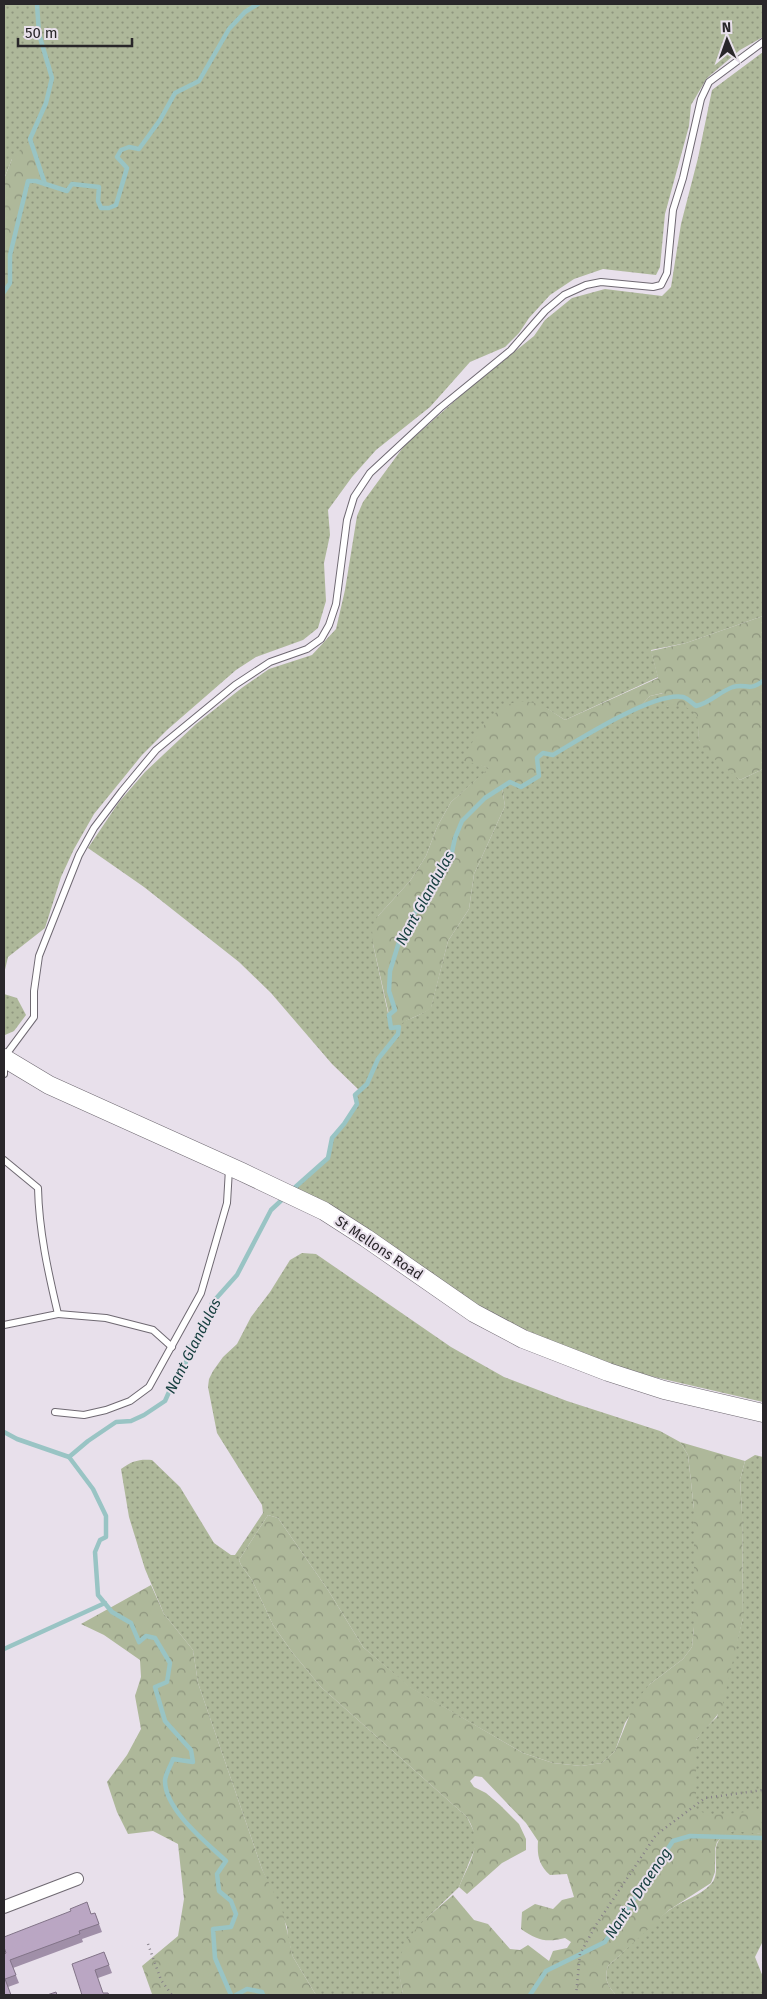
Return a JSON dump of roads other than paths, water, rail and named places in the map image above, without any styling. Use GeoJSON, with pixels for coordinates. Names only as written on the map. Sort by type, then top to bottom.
{"type":"FeatureCollection","features":[{"type":"Feature","properties":{"kind":"main road","name":"St Mellons Road"},"geometry":{"type":"LineString","coordinates":[[4,1058],[49,1085],[324,1211],[474,1313],[523,1339],[608,1372],[664,1390],[763,1413]]}},
{"type":"Feature","properties":{"kind":"street"},"geometry":{"type":"LineString","coordinates":[[4,1907],[77,1879]]}},
{"type":"Feature","properties":{"kind":"lane"},"geometry":{"type":"LineString","coordinates":[[4,1074],[4,1058],[34,1017],[34,991],[40,956],[79,855],[94,828],[116,798],[156,750],[234,685],[270,662],[307,649],[321,639],[329,625],[336,604],[343,540],[354,497],[370,473],[440,408],[511,350],[545,311],[564,295],[586,285],[601,282],[653,287],[661,285],[667,273],[673,210],[683,178],[701,99],[708,82],[763,42]]}},
{"type":"Feature","properties":{"kind":"lane"},"geometry":{"type":"LineString","coordinates":[[4,1160],[38,1188],[38,1217],[58,1314]]}},
{"type":"Feature","properties":{"kind":"lane"},"geometry":{"type":"LineString","coordinates":[[55,1412],[84,1416],[130,1401],[149,1387],[201,1293],[227,1203],[229,1166]]}},
{"type":"Feature","properties":{"kind":"lane"},"geometry":{"type":"LineString","coordinates":[[4,1325],[58,1314],[106,1318],[153,1330],[172,1347]]}},
{"type":"Feature","properties":{"kind":"waterway"},"geometry":{"type":"LineString","coordinates":[[37,4],[39,34],[52,78],[46,103],[30,139],[45,184]]}},
{"type":"Feature","properties":{"kind":"waterway"},"geometry":{"type":"LineString","coordinates":[[4,292],[10,283],[10,255],[28,181],[36,181],[67,191],[72,184],[99,187],[98,201],[101,208],[109,208],[116,205],[127,168],[117,157],[121,150],[129,147],[139,149],[160,120],[175,93],[199,81],[229,29],[245,12],[258,4]]}},
{"type":"Feature","properties":{"kind":"waterway","name":"Nant Glandulas"},"geometry":{"type":"LineString","coordinates":[[292,1190],[328,1158],[332,1138],[357,1104],[355,1095],[367,1084],[378,1059],[398,1034],[399,1027],[391,1028],[389,1015],[395,1010],[389,991],[390,971],[399,942],[426,893],[452,852],[462,821],[485,798],[510,782],[521,787],[539,776],[537,758],[543,753],[553,755],[598,728],[636,709],[654,701],[670,697],[683,697],[696,706],[733,687],[751,687],[763,681]]}},
{"type":"Feature","properties":{"kind":"waterway","name":"Nant Glandulas"},"geometry":{"type":"LineString","coordinates":[[231,1995],[215,1958],[213,1929],[231,1927],[236,1914],[231,1901],[219,1891],[217,1874],[226,1861],[188,1825],[179,1814],[167,1792],[165,1778],[173,1759],[193,1762],[191,1750],[165,1721],[155,1687],[167,1682],[170,1663],[155,1638],[146,1636],[139,1642],[131,1623],[112,1612],[98,1595],[95,1552],[100,1540],[106,1537],[106,1516],[93,1489],[69,1457],[116,1422],[131,1421],[165,1401],[173,1383],[184,1368],[191,1345],[198,1340],[212,1303],[237,1275],[271,1210],[285,1197]]}},
{"type":"Feature","properties":{"kind":"waterway"},"geometry":{"type":"LineString","coordinates":[[4,1432],[17,1439],[69,1457]]}},
{"type":"Feature","properties":{"kind":"waterway"},"geometry":{"type":"LineString","coordinates":[[4,1649],[105,1603]]}},
{"type":"Feature","properties":{"kind":"waterway","name":"Nant y Draenog"},"geometry":{"type":"LineString","coordinates":[[530,1995],[546,1971],[605,1942],[673,1841],[690,1836],[763,1838]]}},
{"type":"Feature","properties":{"kind":"waterway","name":"Nant Glandulas"},"geometry":{"type":"LineString","coordinates":[[236,1995],[247,1989],[262,1992],[263,1995]]}}]}
